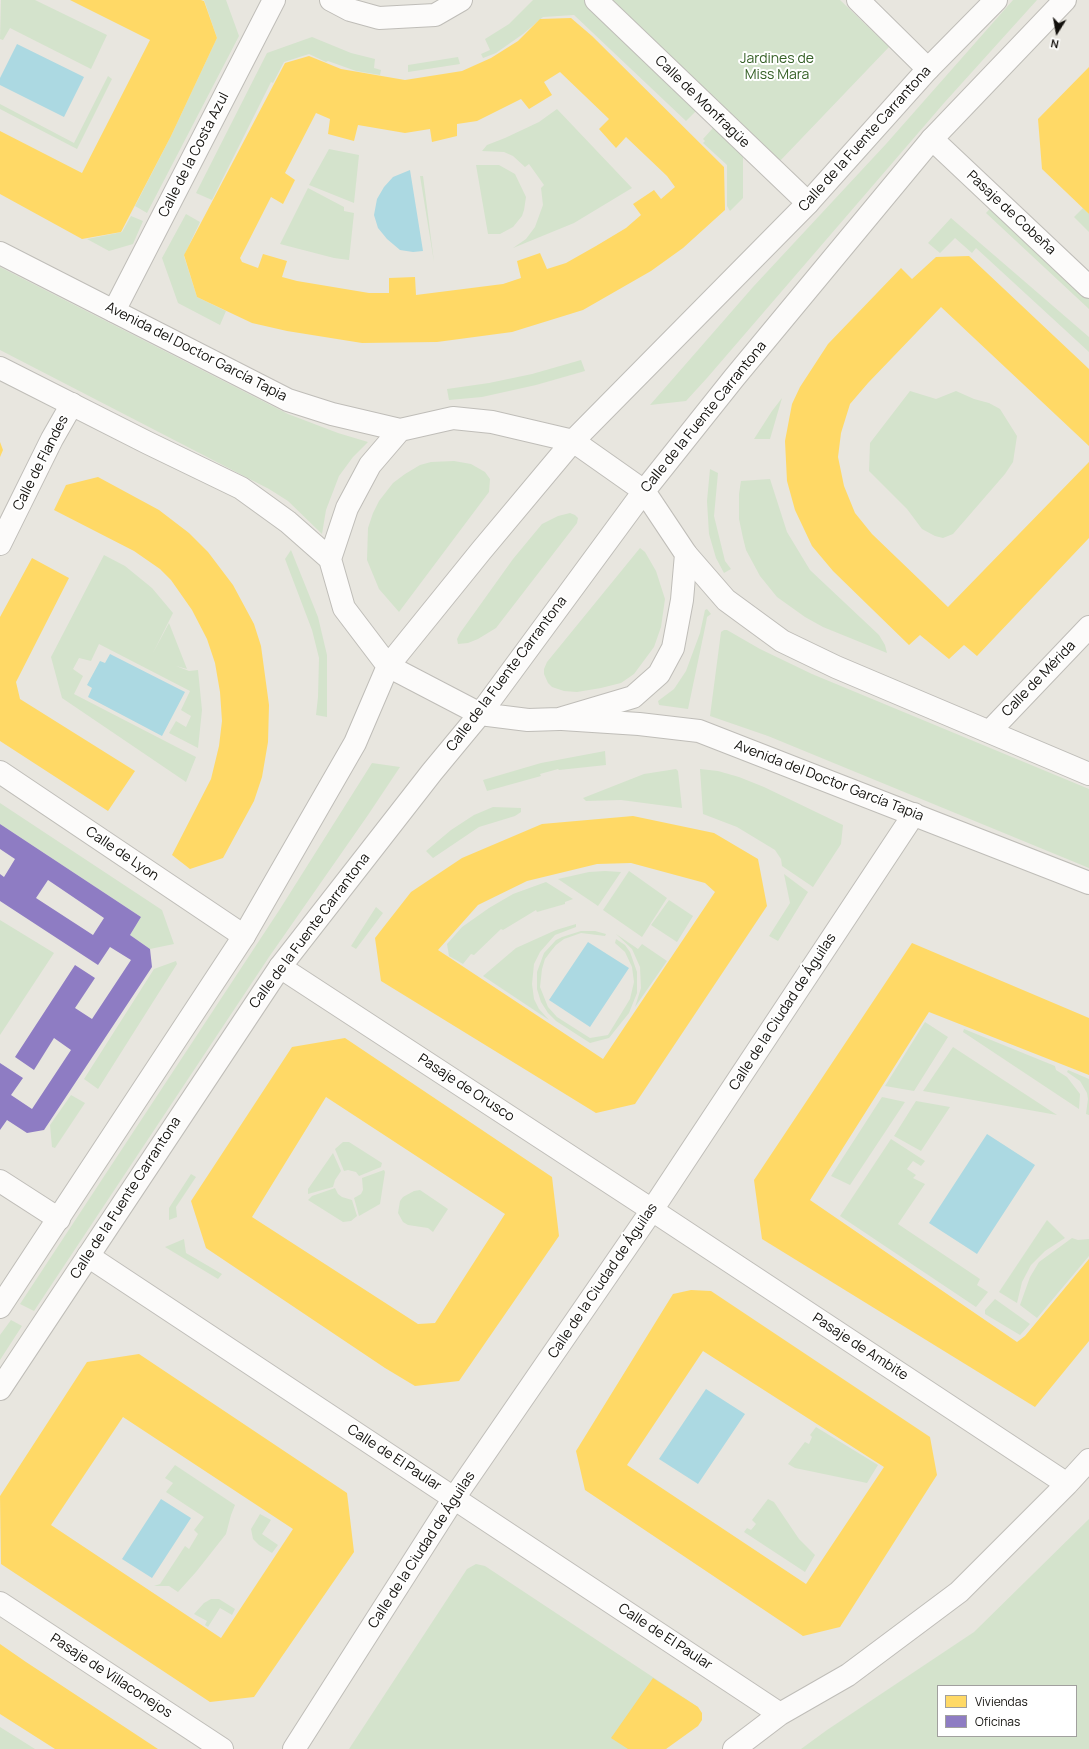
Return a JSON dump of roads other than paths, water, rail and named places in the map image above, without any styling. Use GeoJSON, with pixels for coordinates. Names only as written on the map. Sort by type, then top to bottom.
{"type":"FeatureCollection","features":[{"type":"Feature","properties":{"kind":"main road","name":"Calle de la Costa Azul"},"geometry":{"type":"LineString","coordinates":[[114,311],[274,0]]}},
{"type":"Feature","properties":{"kind":"main road"},"geometry":{"type":"LineString","coordinates":[[330,0],[350,10],[378,18],[435,15],[461,0]]}},
{"type":"Feature","properties":{"kind":"main road","name":"Calle de Monfragüe"},"geometry":{"type":"LineString","coordinates":[[596,0],[808,203]]}},
{"type":"Feature","properties":{"kind":"main road"},"geometry":{"type":"LineString","coordinates":[[858,0],[928,69]]}},
{"type":"Feature","properties":{"kind":"main road","name":"Calle de la Fuente Carrantona"},"geometry":{"type":"LineString","coordinates":[[0,1307],[244,936],[355,743],[388,666],[573,441],[808,203],[928,69],[996,0]]}},
{"type":"Feature","properties":{"kind":"main road","name":"Calle de la Fuente Carrantona"},"geometry":{"type":"LineString","coordinates":[[0,1389],[280,967],[432,772],[480,714],[644,491],[734,378],[932,139],[1065,0]]}},
{"type":"Feature","properties":{"kind":"main road","name":"Pasaje de Cobeña"},"geometry":{"type":"LineString","coordinates":[[932,139],[1089,287]]}},
{"type":"Feature","properties":{"kind":"main road","name":"Avenida del Doctor García Tapia"},"geometry":{"type":"LineString","coordinates":[[0,253],[288,400],[332,414],[400,430],[453,418],[492,422],[573,441],[644,491],[686,554],[726,600],[782,641],[836,667],[1089,774]]}},
{"type":"Feature","properties":{"kind":"main road"},"geometry":{"type":"LineString","coordinates":[[0,368],[241,488],[288,522],[330,559],[347,508],[370,465],[400,430]]}},
{"type":"Feature","properties":{"kind":"main road","name":"Calle de Flandes"},"geometry":{"type":"LineString","coordinates":[[0,544],[52,438],[72,404]]}},
{"type":"Feature","properties":{"kind":"main road","name":"Avenida del Doctor García Tapia"},"geometry":{"type":"LineString","coordinates":[[559,719],[633,697],[659,674],[673,648],[682,600],[686,554]]}},
{"type":"Feature","properties":{"kind":"main road","name":"Avenida del Doctor García Tapia"},"geometry":{"type":"LineString","coordinates":[[330,559],[344,608],[388,666],[480,714],[528,720],[559,719],[639,724],[699,731],[1089,883]]}},
{"type":"Feature","properties":{"kind":"main road","name":"Calle de Mérida"},"geometry":{"type":"LineString","coordinates":[[990,731],[1089,627]]}},
{"type":"Feature","properties":{"kind":"main road","name":"Calle de Lyon"},"geometry":{"type":"LineString","coordinates":[[0,772],[244,936]]}},
{"type":"Feature","properties":{"kind":"main road","name":"Calle de la Ciudad de Águilas"},"geometry":{"type":"LineString","coordinates":[[294,1749],[454,1498],[652,1210],[914,814]]}},
{"type":"Feature","properties":{"kind":"main road","name":"Pasaje de Orusco"},"geometry":{"type":"LineString","coordinates":[[280,967],[652,1210]]}},
{"type":"Feature","properties":{"kind":"main road"},"geometry":{"type":"LineString","coordinates":[[0,1181],[59,1219]]}},
{"type":"Feature","properties":{"kind":"main road","name":"Pasaje de Ambite"},"geometry":{"type":"LineString","coordinates":[[652,1210],[1067,1484]]}},
{"type":"Feature","properties":{"kind":"main road","name":"Calle de El Paular"},"geometry":{"type":"LineString","coordinates":[[88,1256],[780,1714]]}},
{"type":"Feature","properties":{"kind":"main road"},"geometry":{"type":"LineString","coordinates":[[734,1749],[780,1714],[848,1675],[958,1592],[1067,1484],[1089,1460]]}},
{"type":"Feature","properties":{"kind":"main road","name":"Pasaje de Villaconejos"},"geometry":{"type":"LineString","coordinates":[[0,1603],[222,1749]]}},
{"type":"Feature","properties":{"kind":"water"},"geometry":{"type":"Polygon","coordinates":[[[17,44],[84,77],[64,117],[0,85],[0,78],[17,44]]]}},
{"type":"Feature","properties":{"kind":"water"},"geometry":{"type":"Polygon","coordinates":[[[410,170],[423,251],[413,252],[400,250],[387,239],[378,228],[374,215],[377,199],[384,187],[393,177],[410,170]]]}},
{"type":"Feature","properties":{"kind":"water"},"geometry":{"type":"Polygon","coordinates":[[[110,654],[185,692],[162,736],[88,697],[92,688],[87,685],[100,661],[105,663],[110,654]]]}},
{"type":"Feature","properties":{"kind":"water"},"geometry":{"type":"Polygon","coordinates":[[[588,942],[629,968],[590,1027],[549,1000],[588,942]]]}},
{"type":"Feature","properties":{"kind":"water"},"geometry":{"type":"Polygon","coordinates":[[[987,1134],[1035,1165],[977,1254],[929,1223],[987,1134]]]}},
{"type":"Feature","properties":{"kind":"water"},"geometry":{"type":"Polygon","coordinates":[[[706,1389],[745,1414],[698,1484],[659,1459],[706,1389]]]}},
{"type":"Feature","properties":{"kind":"water"},"geometry":{"type":"Polygon","coordinates":[[[161,1499],[191,1518],[152,1578],[122,1559],[161,1499]]]}},
{"type":"Feature","properties":{"kind":"park label","name":"Jardines de Miss Mara"},"geometry":{"type":"Point","coordinates":[777,68]}}]}
